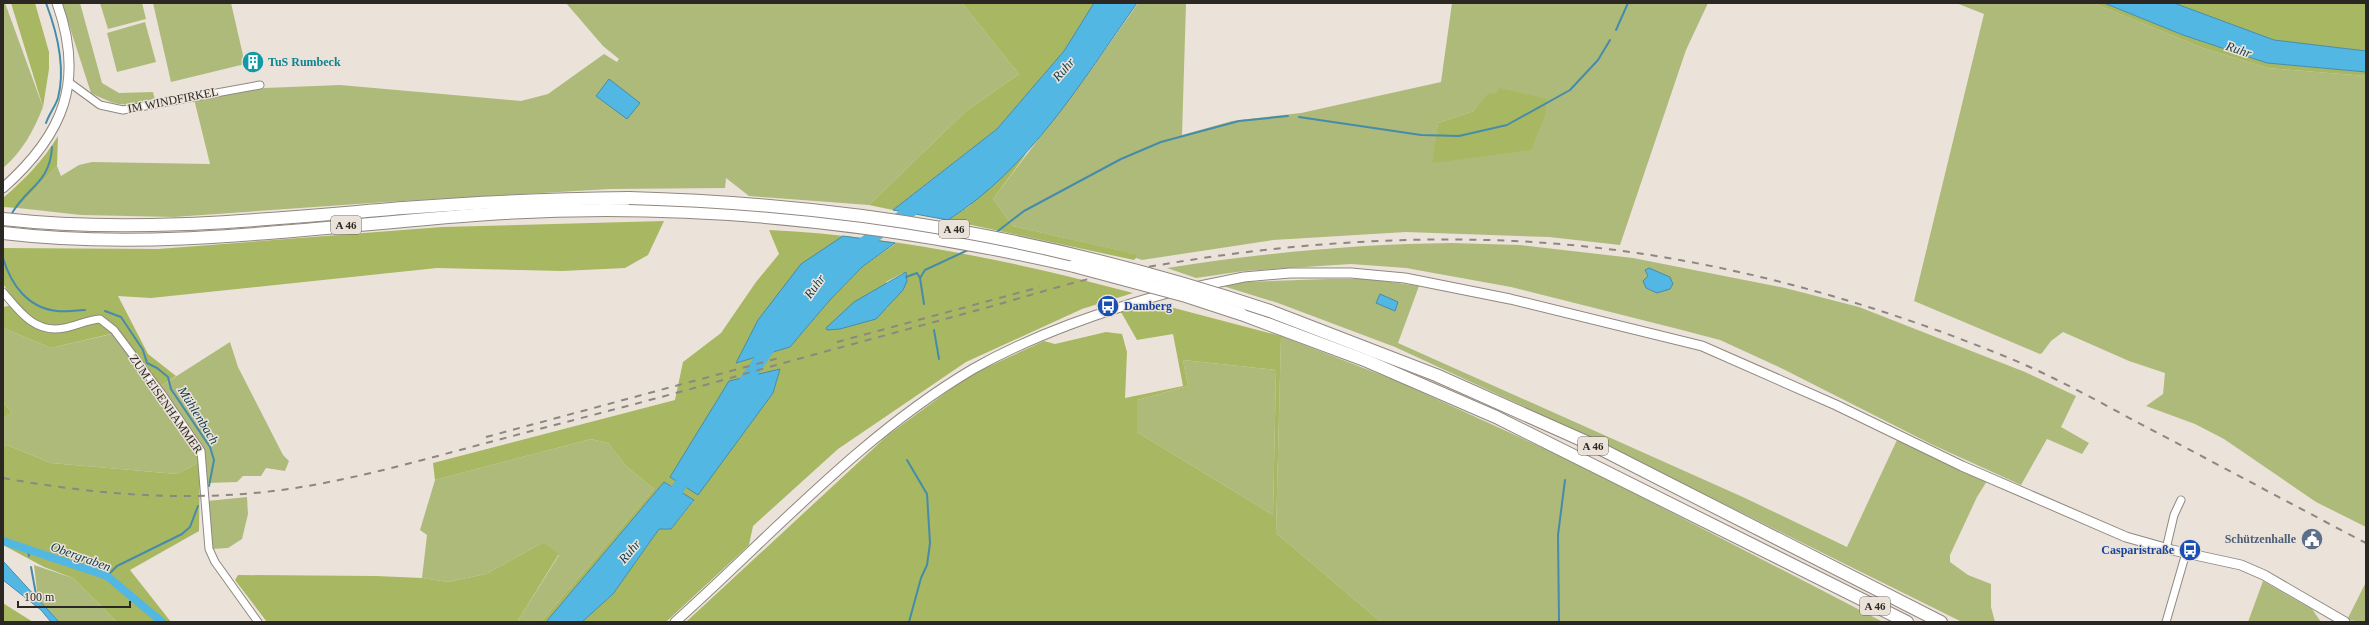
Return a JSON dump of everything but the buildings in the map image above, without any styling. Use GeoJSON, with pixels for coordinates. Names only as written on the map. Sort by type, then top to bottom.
{"type":"FeatureCollection","features":[{"type":"Feature","properties":{"kind":"highway","name":"A 46"},"geometry":{"type":"LineString","coordinates":[[3,219],[65,224],[169,226],[507,201],[629,198],[792,207],[954,229],[1114,263],[1270,311],[1415,367],[1593,445],[1941,622]]}},
{"type":"Feature","properties":{"kind":"highway","name":"A 46"},"geometry":{"type":"LineString","coordinates":[[3,234],[64,239],[163,240],[508,213],[629,211],[797,219],[950,240],[1074,266],[1179,294],[1241,314],[1367,361],[1496,416],[1907,622]]}},
{"type":"Feature","properties":{"kind":"main road"},"geometry":{"type":"LineString","coordinates":[[3,188],[26,165],[51,132],[62,108],[70,83],[70,51],[57,3]]}},
{"type":"Feature","properties":{"kind":"main road"},"geometry":{"type":"LineString","coordinates":[[676,622],[850,459],[916,408],[975,369],[1053,330],[1116,308],[1179,290],[1244,277],[1290,273],[1351,273],[1405,278],[1554,309],[1702,346],[1836,405],[1988,477],[2126,537],[2166,549],[2241,565],[2253,570],[2345,622]]}},
{"type":"Feature","properties":{"kind":"street","name":"IM WINDFIRKEL"},"geometry":{"type":"LineString","coordinates":[[70,83],[100,105],[123,110],[260,85]]}},
{"type":"Feature","properties":{"kind":"street","name":"ZUM EISENHAMMER"},"geometry":{"type":"LineString","coordinates":[[3,292],[26,318],[45,329],[64,328],[100,319],[114,330],[162,394],[201,451],[209,549],[215,562],[258,622]]}},
{"type":"Feature","properties":{"kind":"street"},"geometry":{"type":"LineString","coordinates":[[2166,549],[2174,515],[2181,500]]}},
{"type":"Feature","properties":{"kind":"street"},"geometry":{"type":"LineString","coordinates":[[2166,622],[2186,553]]}},
{"type":"Feature","properties":{"kind":"green space"},"geometry":{"type":"Polygon","coordinates":[[[3,3],[5,3],[43,107],[36,124],[22,148],[3,168],[3,3]]]}},
{"type":"Feature","properties":{"kind":"green space"},"geometry":{"type":"Polygon","coordinates":[[[11,3],[35,3],[49,52],[49,69],[43,107],[11,3]]]}},
{"type":"Feature","properties":{"kind":"green space"},"geometry":{"type":"Polygon","coordinates":[[[62,3],[80,3],[102,83],[119,93],[153,92],[155,100],[136,104],[122,104],[109,101],[91,93],[62,3]]]}},
{"type":"Feature","properties":{"kind":"green space"},"geometry":{"type":"Polygon","coordinates":[[[100,3],[142,3],[146,19],[108,29],[100,3]]]}},
{"type":"Feature","properties":{"kind":"green space"},"geometry":{"type":"Polygon","coordinates":[[[153,3],[231,3],[245,64],[171,82],[153,3]]]}},
{"type":"Feature","properties":{"kind":"green space"},"geometry":{"type":"Polygon","coordinates":[[[566,3],[962,3],[1019,74],[966,111],[869,205],[749,196],[726,178],[725,188],[610,189],[386,202],[174,217],[81,215],[18,208],[57,166],[61,176],[79,165],[92,162],[210,164],[194,99],[265,88],[340,85],[521,101],[548,94],[604,54],[617,62],[619,59],[603,46],[566,3]]]}},
{"type":"Feature","properties":{"kind":"green space"},"geometry":{"type":"Polygon","coordinates":[[[962,3],[1094,3],[1064,51],[997,129],[893,210],[869,205],[966,111],[1019,74],[962,3]]]}},
{"type":"Feature","properties":{"kind":"green space"},"geometry":{"type":"Polygon","coordinates":[[[1138,3],[1186,3],[1182,135],[1232,121],[1301,113],[1441,82],[1452,3],[1708,3],[1686,50],[1620,245],[1549,237],[1406,232],[1273,240],[1142,260],[1136,258],[1135,254],[1013,226],[993,199],[1091,70],[1138,3]],[[1497,93],[1474,111],[1438,123],[1433,163],[1497,93]]]}},
{"type":"Feature","properties":{"kind":"green space"},"geometry":{"type":"Polygon","coordinates":[[[1956,3],[2093,3],[2203,48],[2268,68],[2366,76],[2366,527],[2316,502],[2224,439],[2195,424],[2146,406],[2163,394],[2165,373],[2129,361],[2063,332],[2051,341],[2040,354],[1914,301],[1984,14],[1956,3]]]}},
{"type":"Feature","properties":{"kind":"green space"},"geometry":{"type":"Polygon","coordinates":[[[2093,3],[2104,3],[2183,35],[2267,63],[2366,72],[2366,76],[2268,68],[2203,48],[2093,3]]]}},
{"type":"Feature","properties":{"kind":"green space"},"geometry":{"type":"Polygon","coordinates":[[[2174,3],[2366,3],[2366,51],[2274,40],[2174,3]]]}},
{"type":"Feature","properties":{"kind":"green space"},"geometry":{"type":"Polygon","coordinates":[[[145,22],[156,62],[117,72],[107,33],[145,22]]]}},
{"type":"Feature","properties":{"kind":"green space"},"geometry":{"type":"Polygon","coordinates":[[[1499,88],[1547,99],[1545,115],[1531,150],[1432,163],[1438,123],[1474,111],[1488,94],[1497,93],[1499,88]]]}},
{"type":"Feature","properties":{"kind":"green space"},"geometry":{"type":"Polygon","coordinates":[[[58,136],[57,166],[18,208],[3,207],[3,198],[33,169],[46,154],[58,136]]]}},
{"type":"Feature","properties":{"kind":"green space"},"geometry":{"type":"Polygon","coordinates":[[[1027,153],[993,199],[1013,226],[1136,254],[1136,258],[1134,260],[948,220],[968,207],[1027,153]]]}},
{"type":"Feature","properties":{"kind":"green space"},"geometry":{"type":"Polygon","coordinates":[[[664,221],[648,255],[625,268],[562,271],[437,268],[151,298],[118,296],[148,354],[176,376],[161,386],[119,332],[51,348],[3,328],[3,307],[18,304],[3,284],[3,248],[158,249],[442,227],[664,221]]]}},
{"type":"Feature","properties":{"kind":"green space"},"geometry":{"type":"Polygon","coordinates":[[[769,230],[815,233],[843,236],[861,238],[907,244],[1043,270],[1133,293],[1082,309],[966,362],[838,449],[753,526],[749,545],[666,622],[582,622],[613,594],[659,529],[671,529],[694,501],[664,482],[546,622],[541,622],[654,489],[626,466],[608,443],[591,439],[435,480],[433,463],[675,400],[683,362],[721,333],[756,282],[779,254],[769,230]],[[843,236],[736,362],[790,347],[829,301],[862,267],[895,244],[843,236]],[[903,273],[886,282],[886,309],[903,289],[906,273],[903,273]],[[780,369],[670,477],[698,494],[773,393],[780,369]]]}},
{"type":"Feature","properties":{"kind":"green space"},"geometry":{"type":"Polygon","coordinates":[[[1452,243],[1520,245],[1633,258],[1785,288],[1859,307],[2025,372],[2076,396],[2061,427],[2089,443],[2082,454],[2047,439],[2021,485],[1933,445],[1783,369],[1720,340],[1678,329],[1511,287],[1406,268],[1351,264],[1244,271],[1196,278],[1167,268],[1309,250],[1380,245],[1452,243]]]}},
{"type":"Feature","properties":{"kind":"green space"},"geometry":{"type":"Polygon","coordinates":[[[1369,279],[1419,286],[1398,343],[1745,498],[1847,547],[1897,440],[1987,481],[1977,497],[1950,555],[1950,562],[1968,575],[1991,584],[1991,607],[1995,622],[1962,622],[1583,434],[1395,347],[1278,303],[1223,286],[1244,282],[1369,279]]]}},
{"type":"Feature","properties":{"kind":"green space"},"geometry":{"type":"Polygon","coordinates":[[[1155,303],[1281,336],[1276,533],[1381,622],[686,622],[888,435],[970,375],[1044,341],[1055,344],[1106,332],[1122,334],[1127,352],[1125,398],[1183,386],[1173,334],[1137,340],[1121,312],[1155,303]],[[1183,360],[1188,386],[1137,400],[1137,432],[1273,515],[1276,370],[1183,360]]]}},
{"type":"Feature","properties":{"kind":"green space"},"geometry":{"type":"Polygon","coordinates":[[[3,328],[51,348],[116,333],[198,451],[200,462],[177,474],[51,463],[7,445],[3,446],[3,418],[12,413],[3,402],[3,328]]]}},
{"type":"Feature","properties":{"kind":"green space"},"geometry":{"type":"Polygon","coordinates":[[[1281,336],[1397,381],[1576,463],[1883,622],[1381,622],[1276,533],[1281,336]]]}},
{"type":"Feature","properties":{"kind":"green space"},"geometry":{"type":"Polygon","coordinates":[[[230,342],[238,367],[283,455],[289,461],[285,471],[266,468],[261,476],[243,476],[237,482],[207,483],[205,451],[161,386],[230,342]]]}},
{"type":"Feature","properties":{"kind":"green space"},"geometry":{"type":"Polygon","coordinates":[[[1183,360],[1276,370],[1273,515],[1137,432],[1137,400],[1188,386],[1183,360]]]}},
{"type":"Feature","properties":{"kind":"green space"},"geometry":{"type":"Polygon","coordinates":[[[3,402],[12,413],[3,418],[3,402]]]}},
{"type":"Feature","properties":{"kind":"green space"},"geometry":{"type":"Polygon","coordinates":[[[591,439],[608,443],[626,466],[654,489],[541,622],[517,622],[559,555],[544,542],[486,574],[448,582],[422,578],[427,535],[420,530],[435,480],[591,439]]]}},
{"type":"Feature","properties":{"kind":"green space"},"geometry":{"type":"Polygon","coordinates":[[[7,445],[51,463],[177,474],[200,462],[199,531],[130,570],[171,622],[117,622],[73,578],[44,567],[3,545],[3,446],[7,445]]]}},
{"type":"Feature","properties":{"kind":"green space"},"geometry":{"type":"Polygon","coordinates":[[[247,497],[248,514],[242,539],[228,548],[212,549],[207,501],[247,497]]]}},
{"type":"Feature","properties":{"kind":"green space"},"geometry":{"type":"Polygon","coordinates":[[[544,542],[559,554],[517,622],[267,622],[235,580],[238,575],[376,576],[422,578],[448,582],[486,574],[544,542]]]}},
{"type":"Feature","properties":{"kind":"green space"},"geometry":{"type":"Polygon","coordinates":[[[34,565],[73,578],[117,622],[59,622],[38,599],[34,565]]]}},
{"type":"Feature","properties":{"kind":"green space"},"geometry":{"type":"Polygon","coordinates":[[[2263,581],[2312,609],[2321,622],[2248,622],[2263,581]]]}},
{"type":"Feature","properties":{"kind":"green space"},"geometry":{"type":"Polygon","coordinates":[[[2366,582],[2366,622],[2347,620],[2366,582]]]}},
{"type":"Feature","properties":{"kind":"green space"},"geometry":{"type":"Polygon","coordinates":[[[3,603],[6,605],[33,622],[3,622],[3,603]]]}},
{"type":"Feature","properties":{"kind":"water"},"geometry":{"type":"Polygon","coordinates":[[[1094,3],[1137,3],[1053,121],[1004,175],[977,199],[948,220],[893,210],[997,129],[1064,51],[1094,3]]]}},
{"type":"Feature","properties":{"kind":"water"},"geometry":{"type":"Polygon","coordinates":[[[2104,3],[2174,3],[2274,40],[2366,51],[2366,72],[2267,63],[2183,35],[2104,3]]]}},
{"type":"Feature","properties":{"kind":"water"},"geometry":{"type":"Polygon","coordinates":[[[609,79],[640,103],[627,119],[596,96],[609,79]]]}},
{"type":"Feature","properties":{"kind":"water"},"geometry":{"type":"Polygon","coordinates":[[[843,236],[895,243],[862,267],[829,301],[790,347],[736,363],[758,320],[801,264],[843,236]]]}},
{"type":"Feature","properties":{"kind":"water"},"geometry":{"type":"Polygon","coordinates":[[[1649,268],[1670,277],[1673,284],[1670,289],[1657,293],[1646,288],[1643,281],[1648,276],[1645,270],[1649,268]]]}},
{"type":"Feature","properties":{"kind":"water"},"geometry":{"type":"Polygon","coordinates":[[[906,272],[907,281],[903,290],[876,319],[840,329],[827,330],[826,328],[854,302],[906,272]]]}},
{"type":"Feature","properties":{"kind":"water"},"geometry":{"type":"Polygon","coordinates":[[[1380,294],[1398,302],[1395,311],[1376,303],[1380,294]]]}},
{"type":"Feature","properties":{"kind":"water"},"geometry":{"type":"Polygon","coordinates":[[[780,369],[773,393],[698,495],[670,477],[729,381],[780,369]]]}},
{"type":"Feature","properties":{"kind":"water"},"geometry":{"type":"Polygon","coordinates":[[[664,482],[694,500],[671,529],[659,529],[613,594],[582,622],[546,622],[664,482]]]}},
{"type":"Feature","properties":{"kind":"water"},"geometry":{"type":"Polygon","coordinates":[[[3,561],[59,622],[51,622],[41,610],[3,580],[3,561]]]}},
{"type":"Feature","properties":{"kind":"waterway","name":"Mühlenbach"},"geometry":{"type":"LineString","coordinates":[[46,3],[54,26],[61,62],[58,98],[46,123]]}},
{"type":"Feature","properties":{"kind":"waterway"},"geometry":{"type":"LineString","coordinates":[[1616,30],[1628,3]]}},
{"type":"Feature","properties":{"kind":"waterway"},"geometry":{"type":"LineString","coordinates":[[1299,117],[1421,135],[1459,136],[1507,125],[1570,90],[1598,60],[1610,40]]}},
{"type":"Feature","properties":{"kind":"waterway"},"geometry":{"type":"LineString","coordinates":[[994,234],[1024,211],[1121,159],[1161,142],[1239,121],[1288,116]]}},
{"type":"Feature","properties":{"kind":"waterway","name":"Mühlenbach"},"geometry":{"type":"LineString","coordinates":[[11,215],[47,169],[52,147]]}},
{"type":"Feature","properties":{"kind":"waterway","name":"Ruhr"},"geometry":{"type":"LineString","coordinates":[[854,250],[922,203]]}},
{"type":"Feature","properties":{"kind":"waterway"},"geometry":{"type":"LineString","coordinates":[[920,278],[925,270],[968,250]]}},
{"type":"Feature","properties":{"kind":"waterway","name":"Mühlenbach"},"geometry":{"type":"LineString","coordinates":[[3,258],[6,268],[16,286],[29,300],[47,309],[57,311],[85,310]]}},
{"type":"Feature","properties":{"kind":"waterway"},"geometry":{"type":"LineString","coordinates":[[906,277],[917,273],[920,278],[924,304]]}},
{"type":"Feature","properties":{"kind":"waterway","name":"Mühlenbach"},"geometry":{"type":"LineString","coordinates":[[105,311],[121,317],[143,350],[147,363],[157,368],[168,377],[171,389],[210,447],[214,460],[209,486]]}},
{"type":"Feature","properties":{"kind":"waterway"},"geometry":{"type":"LineString","coordinates":[[934,330],[939,359]]}},
{"type":"Feature","properties":{"kind":"waterway","name":"Ruhr"},"geometry":{"type":"LineString","coordinates":[[739,391],[774,340]]}},
{"type":"Feature","properties":{"kind":"waterway"},"geometry":{"type":"LineString","coordinates":[[907,460],[927,494],[930,543],[927,565],[921,578],[909,622]]}},
{"type":"Feature","properties":{"kind":"waterway","name":"Ruhr"},"geometry":{"type":"LineString","coordinates":[[666,504],[692,470]]}},
{"type":"Feature","properties":{"kind":"waterway"},"geometry":{"type":"LineString","coordinates":[[1559,622],[1558,535],[1565,480]]}},
{"type":"Feature","properties":{"kind":"waterway","name":"Mühlenbach"},"geometry":{"type":"LineString","coordinates":[[107,576],[117,566],[182,534],[190,527],[198,506]]}},
{"type":"Feature","properties":{"kind":"waterway","name":"Obergraben"},"geometry":{"type":"LineString","coordinates":[[3,541],[107,576],[162,622]]}},
{"type":"Feature","properties":{"kind":"waterway","name":"Obergraben"},"geometry":{"type":"LineString","coordinates":[[28,549],[29,556]]}},
{"type":"Feature","properties":{"kind":"waterway"},"geometry":{"type":"LineString","coordinates":[[31,567],[37,600]]}},
{"type":"Feature","properties":{"kind":"railway"},"geometry":{"type":"LineString","coordinates":[[3,478],[36,484],[104,492],[171,496],[239,494],[301,487],[355,477],[688,390],[1067,285],[1121,272],[1219,256],[1317,245],[1415,240],[1514,241],[1640,253],[1702,264],[1825,294],[1945,333],[2041,372],[2366,543]]}},
{"type":"Feature","properties":{"kind":"railway"},"geometry":{"type":"LineString","coordinates":[[837,342],[1040,287]]}},
{"type":"Feature","properties":{"kind":"railway"},"geometry":{"type":"LineString","coordinates":[[486,437],[779,358]]}},
{"type":"Feature","properties":{"kind":"place","name":"TuS Rumbeck"},"geometry":{"type":"Point","coordinates":[253,62]}},
{"type":"Feature","properties":{"kind":"place","name":"Damberg"},"geometry":{"type":"Point","coordinates":[1108,306]}},
{"type":"Feature","properties":{"kind":"place","name":"Schützenhalle"},"geometry":{"type":"Point","coordinates":[2312,539]}},
{"type":"Feature","properties":{"kind":"place","name":"Casparistraße"},"geometry":{"type":"Point","coordinates":[2190,550]}}]}
